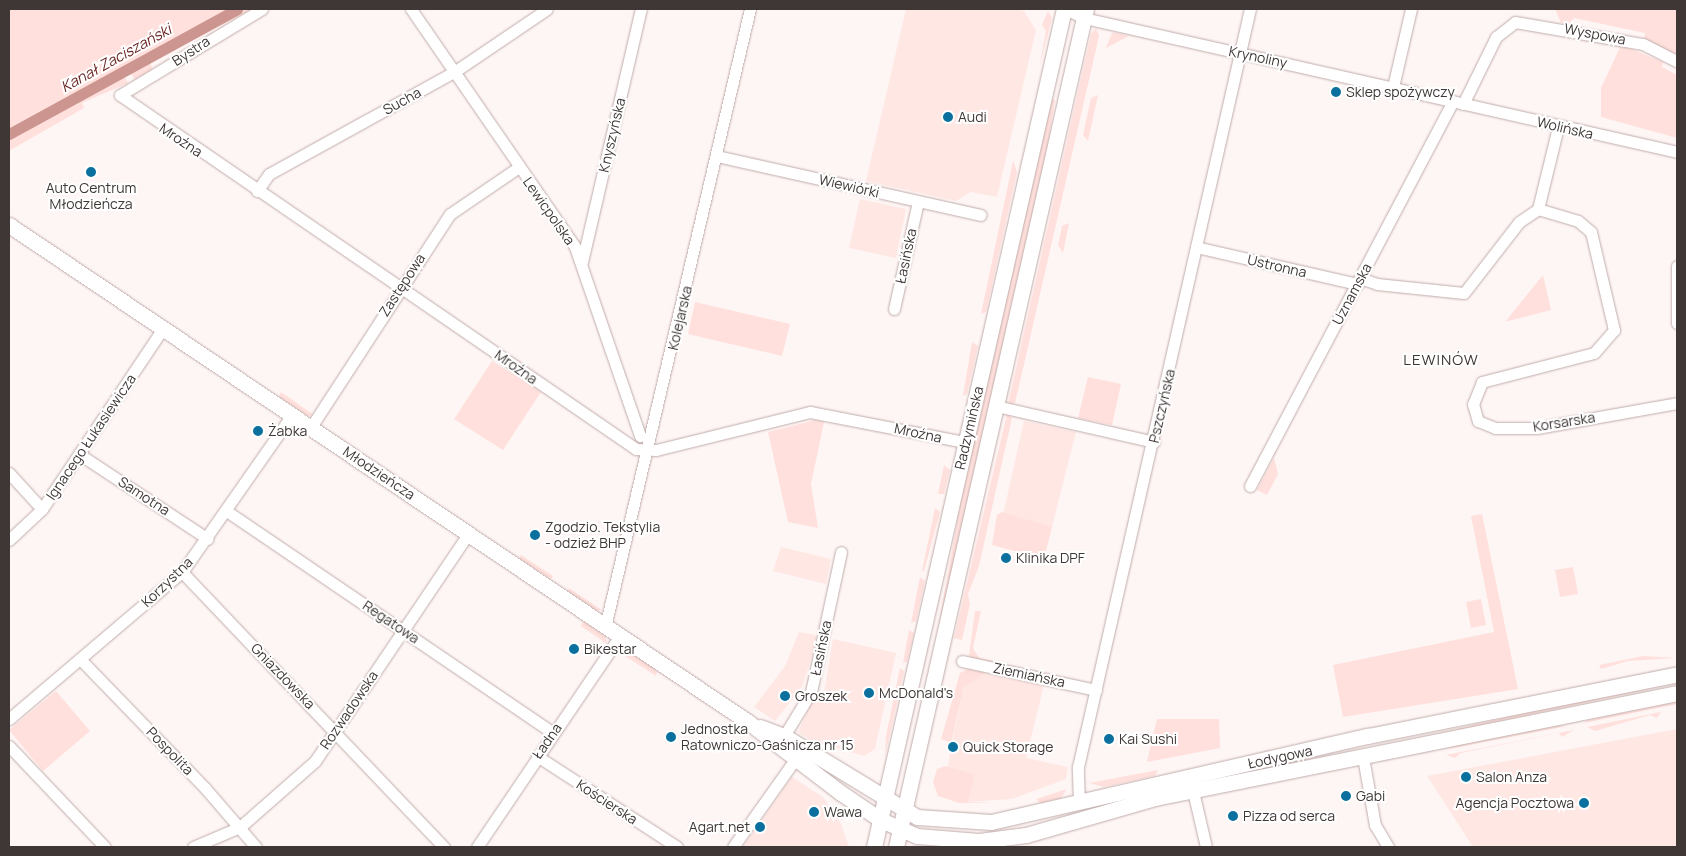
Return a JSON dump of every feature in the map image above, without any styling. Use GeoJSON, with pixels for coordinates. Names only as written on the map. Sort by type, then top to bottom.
{"type":"FeatureCollection","features":[{"type":"Feature","properties":{"kind":"main road","name":"Radzymińska"},"geometry":{"type":"LineString","coordinates":[[874,847],[1064,9]]}},
{"type":"Feature","properties":{"kind":"main road","name":"Radzymińska"},"geometry":{"type":"LineString","coordinates":[[896,847],[1085,14]]}},
{"type":"Feature","properties":{"kind":"main road","name":"Młodzieńcza"},"geometry":{"type":"LineString","coordinates":[[9,225],[164,327],[748,722],[794,761],[881,820],[900,829]]}},
{"type":"Feature","properties":{"kind":"main road","name":"Łodygowa"},"geometry":{"type":"LineString","coordinates":[[886,800],[904,811],[926,820],[983,822],[1079,803],[1368,736],[1677,674]]}},
{"type":"Feature","properties":{"kind":"main road","name":"Łodygowa"},"geometry":{"type":"LineString","coordinates":[[900,829],[932,839],[994,840],[1048,830],[1193,790],[1677,693]]}},
{"type":"Feature","properties":{"kind":"main road","name":"Młodzieńcza"},"geometry":{"type":"LineString","coordinates":[[748,722],[784,736],[886,800]]}},
{"type":"Feature","properties":{"kind":"main road"},"geometry":{"type":"LineString","coordinates":[[1363,757],[1368,736]]}},
{"type":"Feature","properties":{"kind":"street","name":"Bystra"},"geometry":{"type":"LineString","coordinates":[[119,93],[262,9]]}},
{"type":"Feature","properties":{"kind":"street","name":"Lewicpolska"},"geometry":{"type":"LineString","coordinates":[[411,9],[582,262],[640,436]]}},
{"type":"Feature","properties":{"kind":"street","name":"Sucha"},"geometry":{"type":"LineString","coordinates":[[257,191],[270,174],[454,72],[547,9]]}},
{"type":"Feature","properties":{"kind":"street","name":"Knyszyńska"},"geometry":{"type":"LineString","coordinates":[[582,262],[641,9]]}},
{"type":"Feature","properties":{"kind":"street","name":"Kolejarska"},"geometry":{"type":"LineString","coordinates":[[605,627],[649,451],[750,9]]}},
{"type":"Feature","properties":{"kind":"street","name":"Krynoliny"},"geometry":{"type":"LineString","coordinates":[[1064,9],[1239,53],[1458,102]]}},
{"type":"Feature","properties":{"kind":"street","name":"Pszczyńska"},"geometry":{"type":"LineString","coordinates":[[1079,803],[1078,767],[1154,442],[1250,9]]}},
{"type":"Feature","properties":{"kind":"street"},"geometry":{"type":"LineString","coordinates":[[1393,87],[1411,9]]}},
{"type":"Feature","properties":{"kind":"street","name":"Wyspowa"},"geometry":{"type":"LineString","coordinates":[[1509,25],[1527,22],[1643,44],[1677,61]]}},
{"type":"Feature","properties":{"kind":"street","name":"Uznamska"},"geometry":{"type":"LineString","coordinates":[[1250,486],[1359,281],[1458,102],[1496,37],[1509,25]]}},
{"type":"Feature","properties":{"kind":"street","name":"Mroźna"},"geometry":{"type":"LineString","coordinates":[[119,93],[257,191],[636,449],[649,451],[810,412],[965,442]]}},
{"type":"Feature","properties":{"kind":"street","name":"Wolińska"},"geometry":{"type":"LineString","coordinates":[[1458,102],[1558,127],[1677,152]]}},
{"type":"Feature","properties":{"kind":"street"},"geometry":{"type":"LineString","coordinates":[[1538,209],[1558,127]]}},
{"type":"Feature","properties":{"kind":"street","name":"Wiewiórki"},"geometry":{"type":"LineString","coordinates":[[717,156],[980,215]]}},
{"type":"Feature","properties":{"kind":"street","name":"Zastępowa"},"geometry":{"type":"LineString","coordinates":[[311,427],[450,214],[519,167]]}},
{"type":"Feature","properties":{"kind":"street","name":"Łasińska"},"geometry":{"type":"LineString","coordinates":[[894,310],[918,202]]}},
{"type":"Feature","properties":{"kind":"street","name":"Ustronna"},"geometry":{"type":"LineString","coordinates":[[1196,247],[1359,281],[1464,293],[1519,222],[1538,209]]}},
{"type":"Feature","properties":{"kind":"street","name":"Korsarska"},"geometry":{"type":"LineString","coordinates":[[1538,209],[1578,221],[1591,232],[1614,330],[1594,353],[1490,377],[1482,382],[1475,396],[1478,421],[1496,428],[1537,428],[1677,402]]}},
{"type":"Feature","properties":{"kind":"street"},"geometry":{"type":"LineString","coordinates":[[1677,266],[1677,323]]}},
{"type":"Feature","properties":{"kind":"street","name":"Ignacego Łukasiewicza"},"geometry":{"type":"LineString","coordinates":[[9,540],[42,509],[164,327]]}},
{"type":"Feature","properties":{"kind":"street"},"geometry":{"type":"LineString","coordinates":[[996,406],[1154,442]]}},
{"type":"Feature","properties":{"kind":"street","name":"Korzystna"},"geometry":{"type":"LineString","coordinates":[[9,719],[182,572],[228,512],[292,415]]}},
{"type":"Feature","properties":{"kind":"street","name":"Samotna"},"geometry":{"type":"LineString","coordinates":[[79,454],[208,539]]}},
{"type":"Feature","properties":{"kind":"street"},"geometry":{"type":"LineString","coordinates":[[9,473],[42,509]]}},
{"type":"Feature","properties":{"kind":"street","name":"Regatowa"},"geometry":{"type":"LineString","coordinates":[[228,512],[553,733]]}},
{"type":"Feature","properties":{"kind":"street","name":"Rozwadowska"},"geometry":{"type":"LineString","coordinates":[[193,847],[240,827],[315,761],[334,729],[468,534]]}},
{"type":"Feature","properties":{"kind":"street","name":"Łasińska"},"geometry":{"type":"LineString","coordinates":[[784,736],[811,692],[841,552]]}},
{"type":"Feature","properties":{"kind":"street","name":"Gniazdowska"},"geometry":{"type":"LineString","coordinates":[[182,572],[334,729],[444,847]]}},
{"type":"Feature","properties":{"kind":"street","name":"Ładna"},"geometry":{"type":"LineString","coordinates":[[477,847],[620,636]]}},
{"type":"Feature","properties":{"kind":"street","name":"Pospolita"},"geometry":{"type":"LineString","coordinates":[[80,658],[240,827],[256,847]]}},
{"type":"Feature","properties":{"kind":"street","name":"Ziemiańska"},"geometry":{"type":"LineString","coordinates":[[962,661],[1096,690]]}},
{"type":"Feature","properties":{"kind":"street"},"geometry":{"type":"LineString","coordinates":[[9,746],[105,847]]}},
{"type":"Feature","properties":{"kind":"street","name":"Kościerska"},"geometry":{"type":"LineString","coordinates":[[537,756],[677,847]]}},
{"type":"Feature","properties":{"kind":"street"},"geometry":{"type":"LineString","coordinates":[[1363,757],[1375,824],[1388,847]]}},
{"type":"Feature","properties":{"kind":"street"},"geometry":{"type":"LineString","coordinates":[[733,847],[794,761]]}},
{"type":"Feature","properties":{"kind":"street"},"geometry":{"type":"LineString","coordinates":[[1193,790],[1206,847]]}},
{"type":"Feature","properties":{"kind":"shaded area"},"geometry":{"type":"Polygon","coordinates":[[[9,9],[233,9],[9,132],[9,9]]]}},
{"type":"Feature","properties":{"kind":"shaded area"},"geometry":{"type":"Polygon","coordinates":[[[241,9],[254,9],[149,61],[153,69],[135,80],[129,70],[241,9]]]}},
{"type":"Feature","properties":{"kind":"shaded area","name":"Audi"},"geometry":{"type":"Polygon","coordinates":[[[906,9],[1016,9],[1024,11],[1036,30],[997,197],[971,192],[956,201],[866,181],[906,9]]]}},
{"type":"Feature","properties":{"kind":"shaded area"},"geometry":{"type":"Polygon","coordinates":[[[1555,9],[1677,9],[1677,58],[1644,40],[1645,33],[1574,18],[1572,25],[1561,23],[1555,9]]]}},
{"type":"Feature","properties":{"kind":"shaded area"},"geometry":{"type":"Polygon","coordinates":[[[1048,11],[1052,18],[1039,69],[1046,31],[1042,25],[1048,11]]]}},
{"type":"Feature","properties":{"kind":"shaded area"},"geometry":{"type":"Polygon","coordinates":[[[1096,28],[1099,36],[1015,403],[1008,404],[1091,34],[1096,28]]]}},
{"type":"Feature","properties":{"kind":"shaded area"},"geometry":{"type":"Polygon","coordinates":[[[1112,33],[1116,33],[1129,36],[1106,48],[1112,33]]]}},
{"type":"Feature","properties":{"kind":"shaded area"},"geometry":{"type":"Polygon","coordinates":[[[1621,45],[1663,62],[1662,67],[1677,75],[1677,138],[1601,117],[1601,88],[1621,45]]]}},
{"type":"Feature","properties":{"kind":"shaded area"},"geometry":{"type":"Polygon","coordinates":[[[123,74],[128,83],[82,103],[84,108],[9,151],[9,136],[123,74]]]}},
{"type":"Feature","properties":{"kind":"shaded area"},"geometry":{"type":"Polygon","coordinates":[[[1098,95],[1088,141],[1083,135],[1091,98],[1098,95]]]}},
{"type":"Feature","properties":{"kind":"shaded area"},"geometry":{"type":"Polygon","coordinates":[[[1051,99],[1055,100],[1048,144],[935,645],[965,479],[1051,99]]]}},
{"type":"Feature","properties":{"kind":"shaded area"},"geometry":{"type":"Polygon","coordinates":[[[1013,161],[1017,172],[986,312],[981,314],[1013,161]]]}},
{"type":"Feature","properties":{"kind":"shaded area"},"geometry":{"type":"Polygon","coordinates":[[[860,199],[906,209],[896,258],[849,248],[860,199]]]}},
{"type":"Feature","properties":{"kind":"shaded area"},"geometry":{"type":"Polygon","coordinates":[[[1069,223],[1063,253],[1058,245],[1062,226],[1069,223]]]}},
{"type":"Feature","properties":{"kind":"shaded area"},"geometry":{"type":"Polygon","coordinates":[[[1543,275],[1551,310],[1505,322],[1543,275]]]}},
{"type":"Feature","properties":{"kind":"shaded area"},"geometry":{"type":"Polygon","coordinates":[[[695,302],[790,324],[782,356],[688,334],[695,302]]]}},
{"type":"Feature","properties":{"kind":"shaded area"},"geometry":{"type":"Polygon","coordinates":[[[972,342],[978,346],[967,394],[963,396],[972,342]]]}},
{"type":"Feature","properties":{"kind":"shaded area"},"geometry":{"type":"Polygon","coordinates":[[[492,361],[541,392],[503,450],[454,419],[492,361]]]}},
{"type":"Feature","properties":{"kind":"shaded area"},"geometry":{"type":"Polygon","coordinates":[[[1088,377],[1121,384],[1112,425],[1078,418],[1088,377]]]}},
{"type":"Feature","properties":{"kind":"shaded area"},"geometry":{"type":"Polygon","coordinates":[[[281,392],[314,415],[308,416],[279,397],[281,392]]]}},
{"type":"Feature","properties":{"kind":"shaded area"},"geometry":{"type":"Polygon","coordinates":[[[1007,414],[1012,418],[979,566],[968,594],[970,604],[962,640],[954,638],[1007,414]]]}},
{"type":"Feature","properties":{"kind":"shaded area"},"geometry":{"type":"Polygon","coordinates":[[[816,420],[824,422],[811,484],[818,528],[788,522],[768,432],[816,420]]]}},
{"type":"Feature","properties":{"kind":"shaded area"},"geometry":{"type":"Polygon","coordinates":[[[1024,421],[1076,432],[1052,527],[1003,515],[1024,421]]]}},
{"type":"Feature","properties":{"kind":"shaded area"},"geometry":{"type":"Polygon","coordinates":[[[1274,458],[1278,474],[1267,495],[1257,490],[1274,458]]]}},
{"type":"Feature","properties":{"kind":"shaded area"},"geometry":{"type":"Polygon","coordinates":[[[944,465],[950,470],[944,494],[938,494],[944,465]]]}},
{"type":"Feature","properties":{"kind":"shaded area"},"geometry":{"type":"Polygon","coordinates":[[[935,508],[940,512],[924,571],[922,571],[935,508]]]}},
{"type":"Feature","properties":{"kind":"shaded area"},"geometry":{"type":"Polygon","coordinates":[[[1002,512],[1052,527],[1044,559],[992,545],[997,515],[1002,512]]]}},
{"type":"Feature","properties":{"kind":"shaded area"},"geometry":{"type":"Polygon","coordinates":[[[1482,514],[1518,689],[1343,717],[1333,665],[1494,632],[1471,516],[1482,514]]]}},
{"type":"Feature","properties":{"kind":"shaded area"},"geometry":{"type":"Polygon","coordinates":[[[781,547],[831,559],[826,584],[773,571],[781,547]]]}},
{"type":"Feature","properties":{"kind":"shaded area"},"geometry":{"type":"Polygon","coordinates":[[[521,555],[553,576],[551,579],[519,559],[521,555]]]}},
{"type":"Feature","properties":{"kind":"shaded area"},"geometry":{"type":"Polygon","coordinates":[[[1573,567],[1578,594],[1560,597],[1555,570],[1573,567]]]}},
{"type":"Feature","properties":{"kind":"shaded area"},"geometry":{"type":"Polygon","coordinates":[[[920,577],[925,581],[916,621],[911,623],[920,577]]]}},
{"type":"Feature","properties":{"kind":"shaded area"},"geometry":{"type":"Polygon","coordinates":[[[569,588],[602,610],[596,611],[568,592],[569,588]]]}},
{"type":"Feature","properties":{"kind":"shaded area"},"geometry":{"type":"Polygon","coordinates":[[[1481,599],[1486,625],[1471,628],[1466,602],[1481,599]]]}},
{"type":"Feature","properties":{"kind":"shaded area"},"geometry":{"type":"Polygon","coordinates":[[[975,611],[981,611],[973,648],[979,658],[1007,664],[972,659],[969,655],[975,611]]]}},
{"type":"Feature","properties":{"kind":"shaded area"},"geometry":{"type":"Polygon","coordinates":[[[584,620],[605,634],[607,644],[581,626],[584,620]]]}},
{"type":"Feature","properties":{"kind":"shaded area"},"geometry":{"type":"Polygon","coordinates":[[[909,630],[914,633],[907,662],[903,663],[909,630]]]}},
{"type":"Feature","properties":{"kind":"shaded area"},"geometry":{"type":"Polygon","coordinates":[[[799,632],[815,635],[817,640],[802,687],[775,721],[754,707],[785,666],[799,632]]]}},
{"type":"Feature","properties":{"kind":"shaded area"},"geometry":{"type":"Polygon","coordinates":[[[833,639],[896,653],[875,749],[864,756],[812,741],[798,732],[815,696],[824,693],[833,639]]]}},
{"type":"Feature","properties":{"kind":"shaded area"},"geometry":{"type":"Polygon","coordinates":[[[627,650],[657,670],[656,676],[617,651],[627,650]]]}},
{"type":"Feature","properties":{"kind":"shaded area"},"geometry":{"type":"Polygon","coordinates":[[[1643,656],[1677,658],[1628,661],[1601,669],[1599,665],[1643,656]]]}},
{"type":"Feature","properties":{"kind":"shaded area"},"geometry":{"type":"Polygon","coordinates":[[[900,668],[904,671],[885,756],[886,736],[900,668]]]}},
{"type":"Feature","properties":{"kind":"shaded area"},"geometry":{"type":"Polygon","coordinates":[[[968,669],[986,673],[964,687],[951,743],[941,739],[960,673],[968,669]]]}},
{"type":"Feature","properties":{"kind":"shaded area"},"geometry":{"type":"Polygon","coordinates":[[[984,674],[1044,685],[1026,758],[1068,767],[1066,779],[1012,799],[968,802],[974,774],[948,767],[950,751],[964,687],[984,674]]]}},
{"type":"Feature","properties":{"kind":"shaded area"},"geometry":{"type":"Polygon","coordinates":[[[1677,681],[1677,683],[1395,744],[1535,710],[1677,681]]]}},
{"type":"Feature","properties":{"kind":"shaded area"},"geometry":{"type":"Polygon","coordinates":[[[56,691],[90,731],[43,771],[9,730],[56,691]]]}},
{"type":"Feature","properties":{"kind":"shaded area"},"geometry":{"type":"Polygon","coordinates":[[[1677,702],[1677,704],[1584,723],[1588,720],[1677,702]]]}},
{"type":"Feature","properties":{"kind":"shaded area"},"geometry":{"type":"Polygon","coordinates":[[[1661,712],[1657,718],[1650,715],[1595,731],[1587,727],[1661,712]]]}},
{"type":"Feature","properties":{"kind":"shaded area"},"geometry":{"type":"Polygon","coordinates":[[[1157,719],[1219,719],[1220,748],[1147,762],[1157,719]]]}},
{"type":"Feature","properties":{"kind":"shaded area"},"geometry":{"type":"Polygon","coordinates":[[[1557,726],[1567,726],[1447,749],[1456,745],[1557,726]]]}},
{"type":"Feature","properties":{"kind":"shaded area"},"geometry":{"type":"Polygon","coordinates":[[[1677,729],[1677,847],[1473,847],[1427,776],[1677,729]]]}},
{"type":"Feature","properties":{"kind":"shaded area"},"geometry":{"type":"Polygon","coordinates":[[[1574,730],[1562,737],[1559,733],[1461,753],[1455,758],[1446,755],[1574,730]]]}},
{"type":"Feature","properties":{"kind":"shaded area"},"geometry":{"type":"Polygon","coordinates":[[[945,766],[975,774],[968,802],[997,803],[959,803],[938,796],[933,782],[937,769],[945,766]]]}},
{"type":"Feature","properties":{"kind":"shaded area"},"geometry":{"type":"Polygon","coordinates":[[[1158,770],[1155,776],[1104,787],[1089,783],[1158,770]]]}},
{"type":"Feature","properties":{"kind":"shaded area"},"geometry":{"type":"Polygon","coordinates":[[[792,777],[823,797],[841,824],[849,847],[743,847],[792,777]]]}},
{"type":"Feature","properties":{"kind":"shaded area"},"geometry":{"type":"Polygon","coordinates":[[[1067,789],[1061,798],[1041,804],[1036,799],[1067,789]]]}},
{"type":"Feature","properties":{"kind":"waterway","name":"Kanał Zaciszański"},"geometry":{"type":"LineString","coordinates":[[9,134],[237,9]]}},
{"type":"Feature","properties":{"kind":"place","name":"Sklep spożywczy"},"geometry":{"type":"Point","coordinates":[1336,92]}},
{"type":"Feature","properties":{"kind":"place","name":"Audi"},"geometry":{"type":"Point","coordinates":[948,117]}},
{"type":"Feature","properties":{"kind":"place","name":"Auto Centrum Młodzieńcza"},"geometry":{"type":"Point","coordinates":[91,172]}},
{"type":"Feature","properties":{"kind":"place","name":"Żabka"},"geometry":{"type":"Point","coordinates":[258,431]}},
{"type":"Feature","properties":{"kind":"place","name":"Zgodzio. Tekstylia - odzież BHP"},"geometry":{"type":"Point","coordinates":[535,535]}},
{"type":"Feature","properties":{"kind":"place","name":"Klinika DPF"},"geometry":{"type":"Point","coordinates":[1006,558]}},
{"type":"Feature","properties":{"kind":"place","name":"Bikestar"},"geometry":{"type":"Point","coordinates":[574,649]}},
{"type":"Feature","properties":{"kind":"place","name":"McDonald's"},"geometry":{"type":"Point","coordinates":[869,693]}},
{"type":"Feature","properties":{"kind":"place","name":"Groszek"},"geometry":{"type":"Point","coordinates":[785,696]}},
{"type":"Feature","properties":{"kind":"place","name":"Jednostka Ratowniczo-Gaśnicza nr 15"},"geometry":{"type":"Point","coordinates":[671,737]}},
{"type":"Feature","properties":{"kind":"place","name":"Kai Sushi"},"geometry":{"type":"Point","coordinates":[1109,739]}},
{"type":"Feature","properties":{"kind":"place","name":"Quick Storage"},"geometry":{"type":"Point","coordinates":[953,747]}},
{"type":"Feature","properties":{"kind":"place","name":"Salon Anza"},"geometry":{"type":"Point","coordinates":[1466,777]}},
{"type":"Feature","properties":{"kind":"place","name":"Gabi"},"geometry":{"type":"Point","coordinates":[1346,796]}},
{"type":"Feature","properties":{"kind":"place","name":"Agencja Pocztowa"},"geometry":{"type":"Point","coordinates":[1584,803]}},
{"type":"Feature","properties":{"kind":"place","name":"Wawa"},"geometry":{"type":"Point","coordinates":[814,812]}},
{"type":"Feature","properties":{"kind":"place","name":"Pizza od serca"},"geometry":{"type":"Point","coordinates":[1233,816]}},
{"type":"Feature","properties":{"kind":"place","name":"Agart.net"},"geometry":{"type":"Point","coordinates":[760,827]}},
{"type":"Feature","properties":{"kind":"district","name":"LEWINÓW"},"geometry":{"type":"Point","coordinates":[1441,360]}}]}
